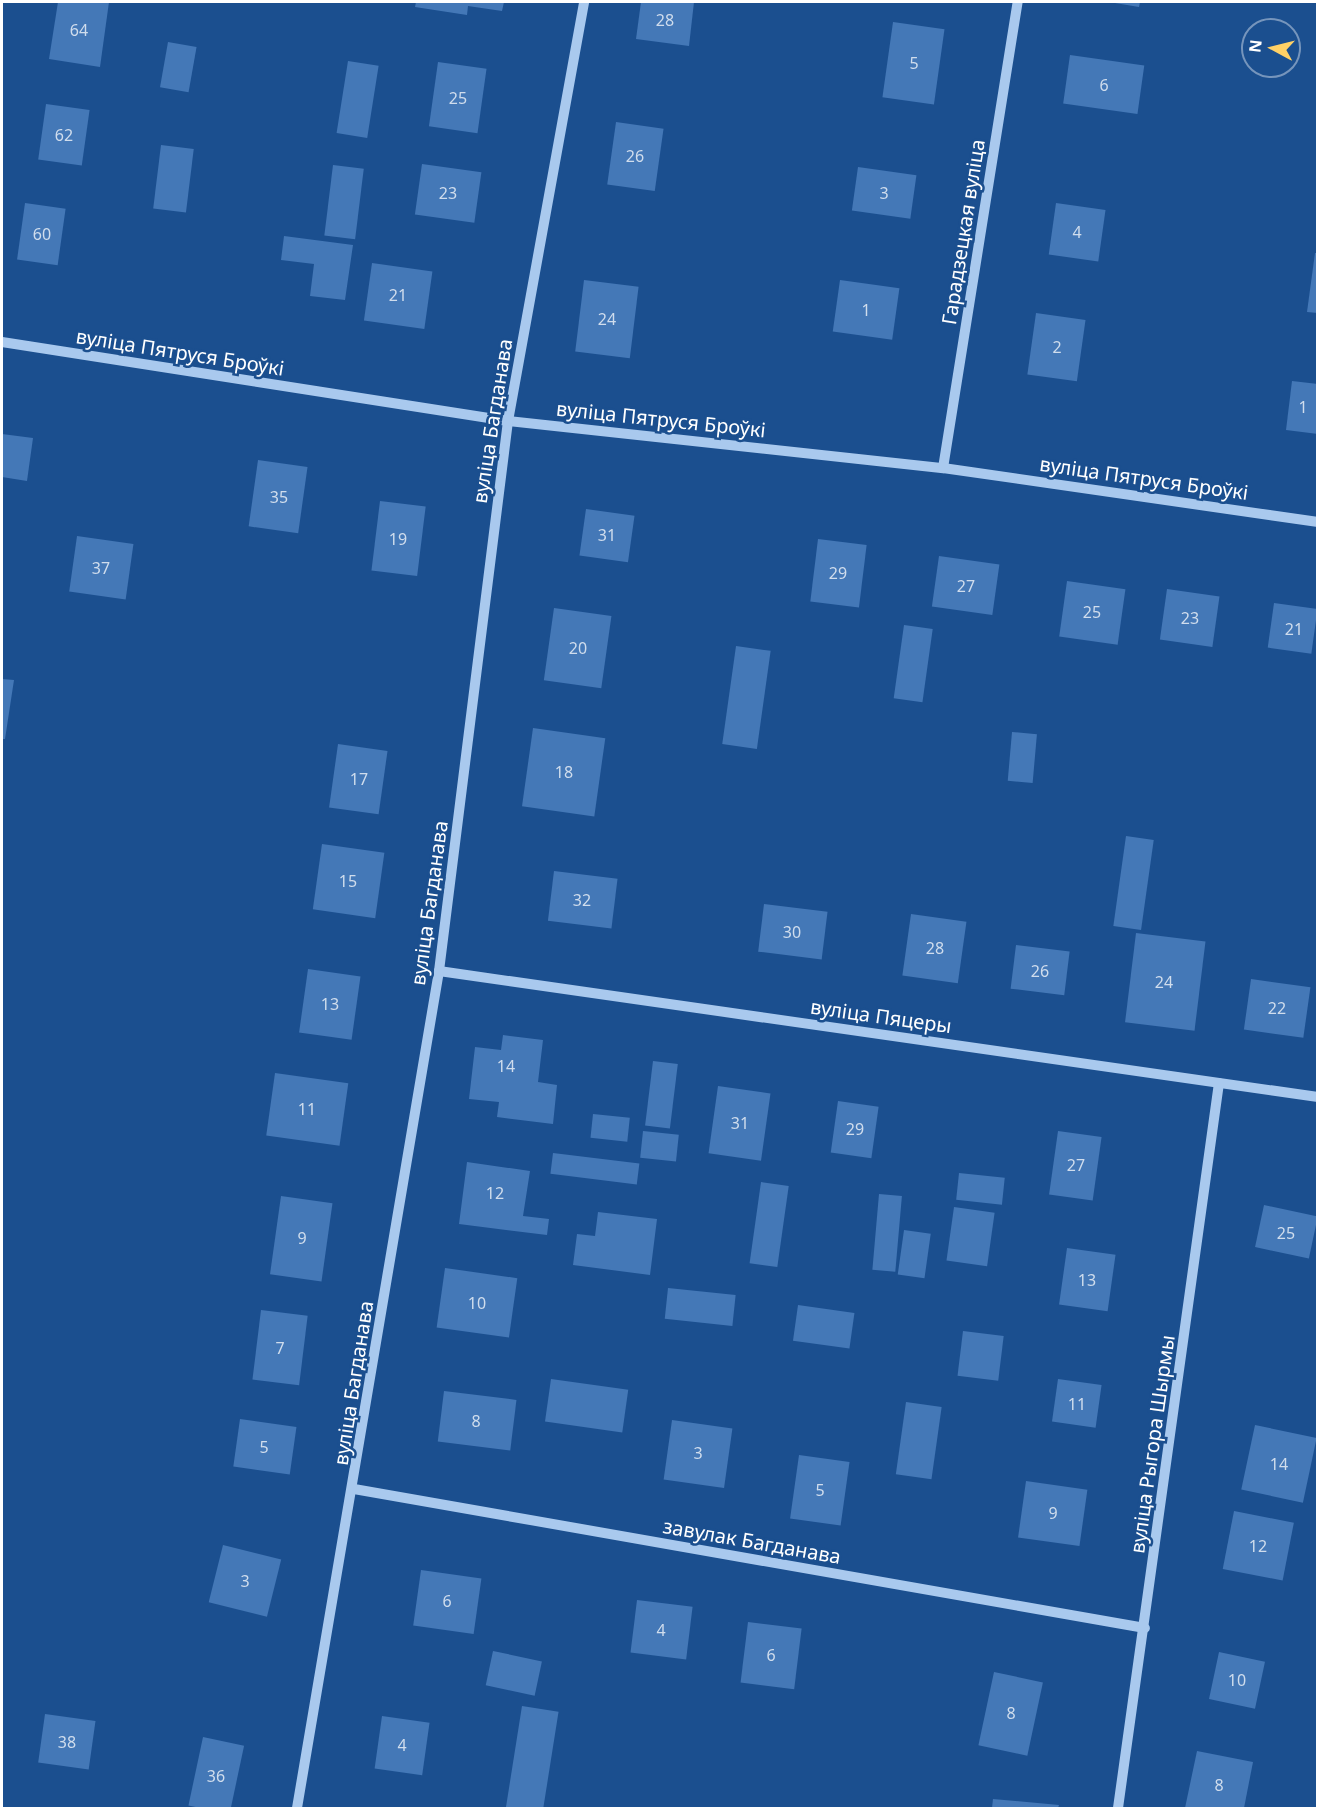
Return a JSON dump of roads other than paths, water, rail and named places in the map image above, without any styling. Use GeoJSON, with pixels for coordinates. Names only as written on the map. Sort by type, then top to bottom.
{"type":"FeatureCollection","features":[{"type":"Feature","properties":{"kind":"street","name":"вуліца Багданава"},"geometry":{"type":"LineString","coordinates":[[297,1809],[354,1489],[439,971],[508,421],[584,2]]}},
{"type":"Feature","properties":{"kind":"street","name":"Гарадзецкая вуліца"},"geometry":{"type":"LineString","coordinates":[[943,468],[1018,2]]}},
{"type":"Feature","properties":{"kind":"street","name":"вуліца Пятруся Броўкі"},"geometry":{"type":"LineString","coordinates":[[2,342],[508,421],[943,468],[1317,522]]}},
{"type":"Feature","properties":{"kind":"street","name":"вуліца Пяцеры"},"geometry":{"type":"LineString","coordinates":[[439,971],[1317,1097]]}},
{"type":"Feature","properties":{"kind":"street","name":"вуліца Рыгора Шырмы"},"geometry":{"type":"LineString","coordinates":[[1118,1809],[1145,1628],[1219,1083]]}},
{"type":"Feature","properties":{"kind":"street","name":"завулак Багданава"},"geometry":{"type":"LineString","coordinates":[[354,1489],[1145,1628]]}}]}
